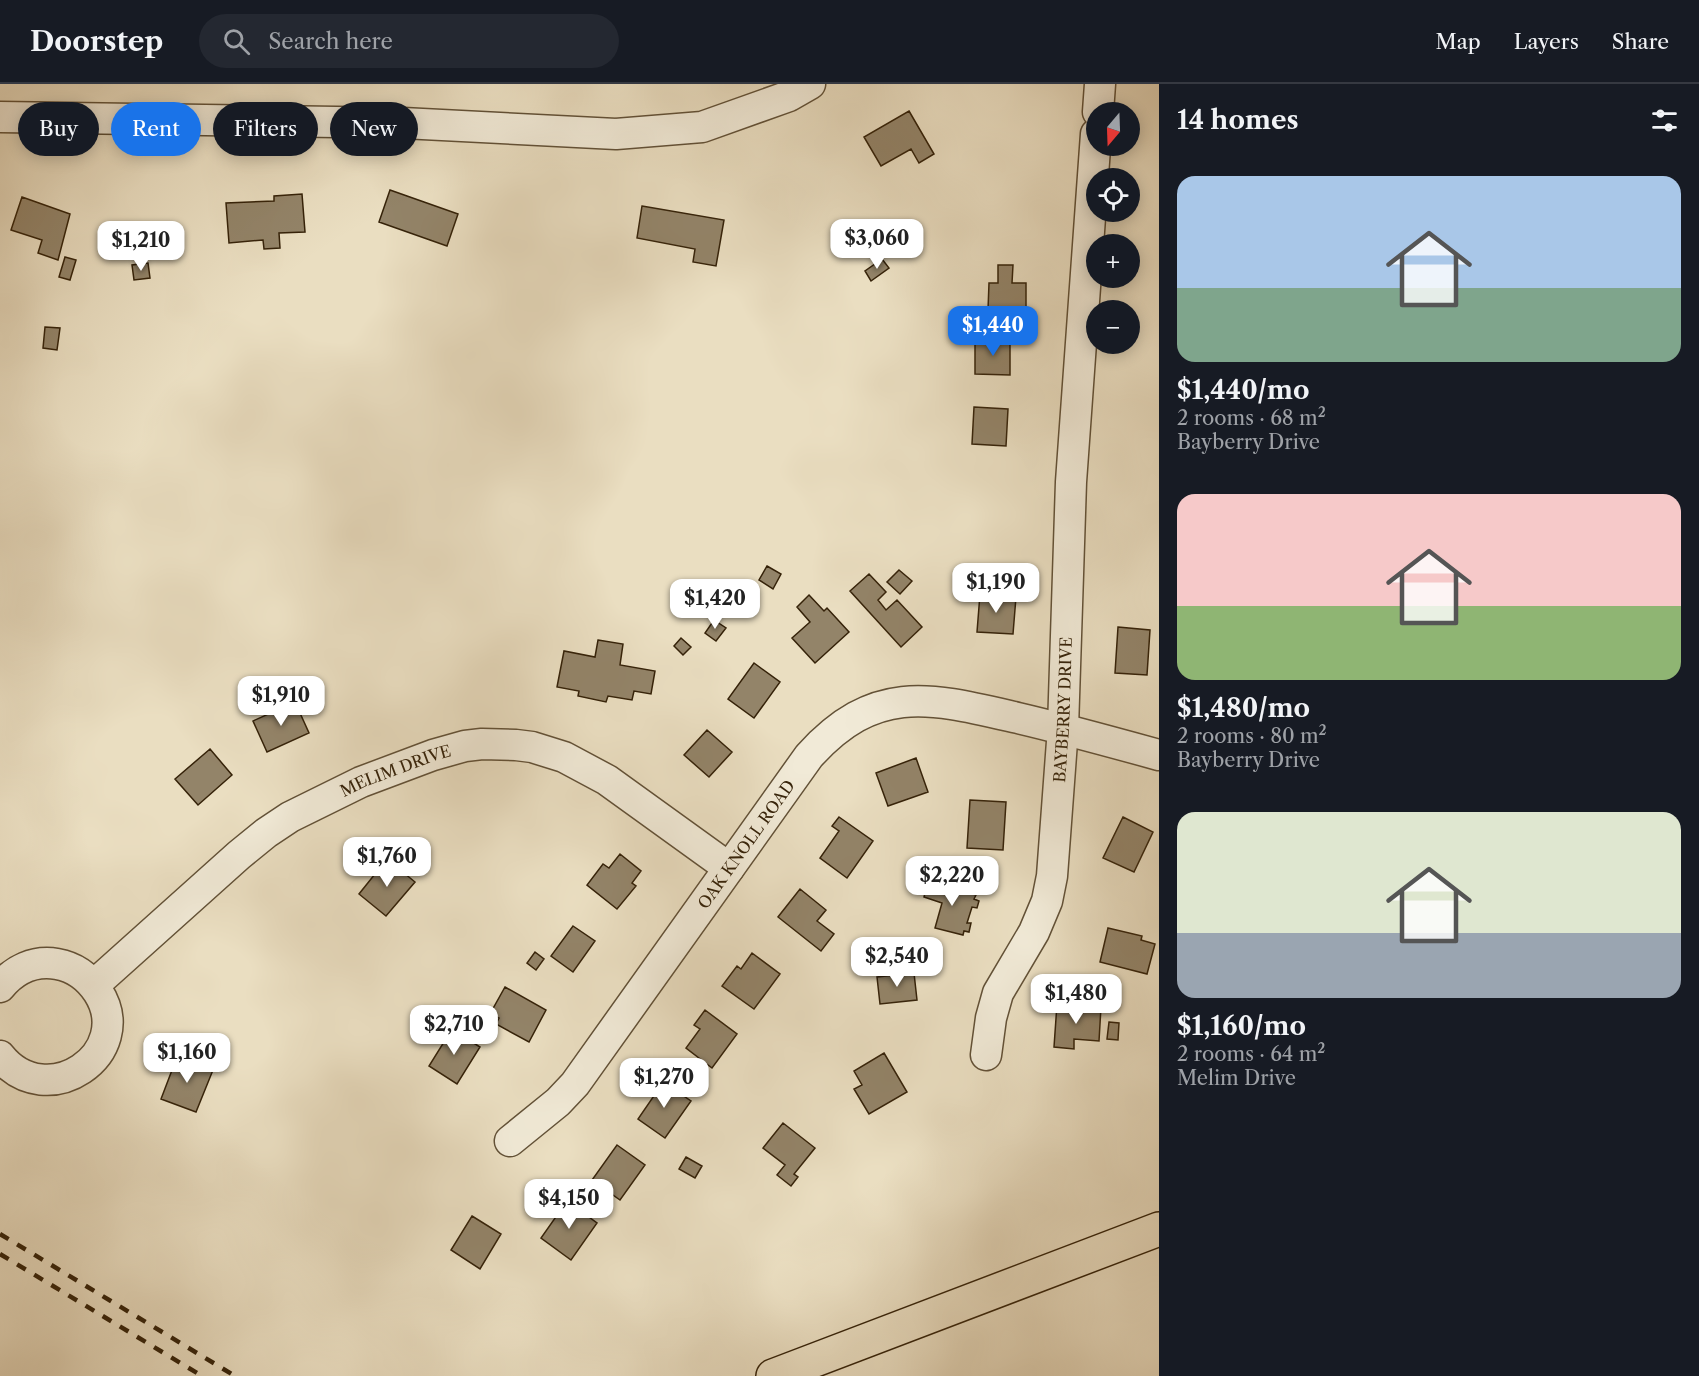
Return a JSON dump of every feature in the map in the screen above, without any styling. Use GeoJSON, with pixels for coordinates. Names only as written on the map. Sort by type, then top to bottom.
{"type":"FeatureCollection","features":[{"type":"Feature","properties":{"kind":"highway"},"geometry":{"type":"LineString","coordinates":[[773,1376],[1159,1229]]}},
{"type":"Feature","properties":{"kind":"street"},"geometry":{"type":"LineString","coordinates":[[0,117],[403,123],[616,134],[702,127],[789,96],[810,84]]}},
{"type":"Feature","properties":{"kind":"street"},"geometry":{"type":"LineString","coordinates":[[1099,102],[1100,84]]}},
{"type":"Feature","properties":{"kind":"street","name":"BAYBERRY DRIVE"},"geometry":{"type":"LineString","coordinates":[[986,1055],[991,1018],[999,993],[1034,932],[1047,901],[1052,876],[1063,728],[1071,482],[1094,156]]}},
{"type":"Feature","properties":{"kind":"street","name":"OAK KNOLL ROAD"},"geometry":{"type":"LineString","coordinates":[[510,1142],[558,1102],[575,1084],[809,756],[842,725],[869,711],[905,702],[943,702],[1063,728],[1159,755]]}},
{"type":"Feature","properties":{"kind":"street","name":"MELIM DRIVE"},"geometry":{"type":"LineString","coordinates":[[94,985],[239,855],[290,817],[361,782],[433,755],[465,746],[499,744],[532,747],[564,757],[607,780],[729,868]]}},
{"type":"Feature","properties":{"kind":"street"},"geometry":{"type":"LineString","coordinates":[[0,987],[19,970],[41,964],[65,966],[86,977],[94,985],[101,997],[107,1024],[100,1050],[92,1061],[70,1077],[43,1080],[29,1078],[16,1072],[0,1056]]}},
{"type":"Feature","properties":{"kind":"building"},"geometry":{"type":"Polygon","coordinates":[[[909,111],[934,154],[919,163],[911,149],[881,166],[864,137],[909,111]]]}},
{"type":"Feature","properties":{"kind":"building"},"geometry":{"type":"Polygon","coordinates":[[[390,190],[458,214],[447,246],[379,222],[390,190]]]}},
{"type":"Feature","properties":{"kind":"building"},"geometry":{"type":"Polygon","coordinates":[[[302,194],[305,232],[279,233],[280,248],[264,249],[263,240],[229,243],[226,203],[274,201],[274,196],[302,194]]]}},
{"type":"Feature","properties":{"kind":"building"},"geometry":{"type":"Polygon","coordinates":[[[22,197],[70,214],[58,260],[38,253],[42,240],[11,230],[22,197]]]}},
{"type":"Feature","properties":{"kind":"building"},"geometry":{"type":"Polygon","coordinates":[[[642,206],[724,220],[716,266],[693,262],[695,249],[637,238],[642,206]]]}},
{"type":"Feature","properties":{"kind":"building"},"geometry":{"type":"Polygon","coordinates":[[[65,257],[76,260],[70,280],[59,277],[65,257]]]}},
{"type":"Feature","properties":{"kind":"building"},"geometry":{"type":"Polygon","coordinates":[[[882,259],[889,268],[871,281],[865,271],[882,259]]]}},
{"type":"Feature","properties":{"kind":"building"},"geometry":{"type":"Polygon","coordinates":[[[148,263],[150,278],[134,280],[132,265],[148,263]]]}},
{"type":"Feature","properties":{"kind":"building"},"geometry":{"type":"Polygon","coordinates":[[[998,265],[1013,265],[1012,283],[1026,283],[1026,310],[988,310],[989,283],[998,283],[998,265]]]}},
{"type":"Feature","properties":{"kind":"building"},"geometry":{"type":"Polygon","coordinates":[[[45,327],[60,328],[57,350],[43,348],[45,327]]]}},
{"type":"Feature","properties":{"kind":"building"},"geometry":{"type":"Polygon","coordinates":[[[975,340],[1010,340],[1010,375],[975,374],[975,340]]]}},
{"type":"Feature","properties":{"kind":"building"},"geometry":{"type":"Polygon","coordinates":[[[974,407],[1008,409],[1006,446],[972,444],[974,407]]]}},
{"type":"Feature","properties":{"kind":"building"},"geometry":{"type":"Polygon","coordinates":[[[767,566],[781,574],[773,589],[759,580],[767,566]]]}},
{"type":"Feature","properties":{"kind":"building"},"geometry":{"type":"Polygon","coordinates":[[[899,570],[912,581],[900,594],[887,582],[899,570]]]}},
{"type":"Feature","properties":{"kind":"building"},"geometry":{"type":"Polygon","coordinates":[[[869,574],[886,592],[878,600],[886,610],[897,600],[922,627],[901,647],[850,591],[869,574]]]}},
{"type":"Feature","properties":{"kind":"building"},"geometry":{"type":"Polygon","coordinates":[[[980,594],[1016,597],[1013,634],[977,632],[980,594]]]}},
{"type":"Feature","properties":{"kind":"building"},"geometry":{"type":"Polygon","coordinates":[[[809,595],[824,611],[827,608],[849,632],[815,663],[792,638],[810,622],[797,607],[809,595]]]}},
{"type":"Feature","properties":{"kind":"building"},"geometry":{"type":"Polygon","coordinates":[[[714,620],[726,628],[716,641],[705,633],[714,620]]]}},
{"type":"Feature","properties":{"kind":"building"},"geometry":{"type":"Polygon","coordinates":[[[1118,627],[1150,630],[1147,675],[1115,673],[1118,627]]]}},
{"type":"Feature","properties":{"kind":"building"},"geometry":{"type":"Polygon","coordinates":[[[681,638],[691,647],[683,655],[674,646],[681,638]]]}},
{"type":"Feature","properties":{"kind":"building"},"geometry":{"type":"Polygon","coordinates":[[[598,640],[623,644],[620,665],[655,671],[651,694],[634,691],[632,700],[608,696],[606,702],[578,696],[579,691],[557,687],[564,651],[595,657],[598,640]]]}},
{"type":"Feature","properties":{"kind":"building"},"geometry":{"type":"Polygon","coordinates":[[[754,663],[780,682],[754,718],[728,699],[754,663]]]}},
{"type":"Feature","properties":{"kind":"building"},"geometry":{"type":"Polygon","coordinates":[[[295,702],[309,733],[267,752],[253,721],[295,702]]]}},
{"type":"Feature","properties":{"kind":"building"},"geometry":{"type":"Polygon","coordinates":[[[707,730],[732,752],[709,777],[684,755],[707,730]]]}},
{"type":"Feature","properties":{"kind":"building"},"geometry":{"type":"Polygon","coordinates":[[[210,749],[232,775],[198,805],[175,779],[210,749]]]}},
{"type":"Feature","properties":{"kind":"building"},"geometry":{"type":"Polygon","coordinates":[[[916,758],[928,792],[888,806],[876,773],[916,758]]]}},
{"type":"Feature","properties":{"kind":"building"},"geometry":{"type":"Polygon","coordinates":[[[970,800],[1006,802],[1003,850],[967,848],[970,800]]]}},
{"type":"Feature","properties":{"kind":"building"},"geometry":{"type":"Polygon","coordinates":[[[839,817],[873,841],[847,878],[820,858],[839,831],[832,826],[839,817]]]}},
{"type":"Feature","properties":{"kind":"building"},"geometry":{"type":"Polygon","coordinates":[[[1123,817],[1153,832],[1134,872],[1103,858],[1123,817]]]}},
{"type":"Feature","properties":{"kind":"building"},"geometry":{"type":"Polygon","coordinates":[[[620,854],[641,871],[632,883],[636,886],[617,909],[587,885],[603,864],[609,868],[620,854]]]}},
{"type":"Feature","properties":{"kind":"building"},"geometry":{"type":"Polygon","coordinates":[[[387,859],[415,882],[386,916],[359,894],[387,859]]]}},
{"type":"Feature","properties":{"kind":"building"},"geometry":{"type":"Polygon","coordinates":[[[928,881],[976,895],[974,899],[979,901],[977,908],[972,907],[967,923],[971,923],[969,932],[964,931],[963,935],[935,928],[942,903],[924,897],[928,881]]]}},
{"type":"Feature","properties":{"kind":"building"},"geometry":{"type":"Polygon","coordinates":[[[800,889],[826,910],[817,921],[834,934],[821,951],[778,917],[800,889]]]}},
{"type":"Feature","properties":{"kind":"building"},"geometry":{"type":"Polygon","coordinates":[[[573,926],[595,941],[573,972],[551,956],[573,926]]]}},
{"type":"Feature","properties":{"kind":"building"},"geometry":{"type":"Polygon","coordinates":[[[1108,928],[1142,936],[1141,940],[1155,944],[1147,974],[1100,962],[1108,928]]]}},
{"type":"Feature","properties":{"kind":"building"},"geometry":{"type":"Polygon","coordinates":[[[535,952],[544,959],[536,970],[527,963],[535,952]]]}},
{"type":"Feature","properties":{"kind":"building"},"geometry":{"type":"Polygon","coordinates":[[[752,953],[780,974],[754,1009],[722,986],[737,966],[741,969],[752,953]]]}},
{"type":"Feature","properties":{"kind":"building"},"geometry":{"type":"Polygon","coordinates":[[[914,973],[917,1000],[880,1004],[877,977],[914,973]]]}},
{"type":"Feature","properties":{"kind":"building"},"geometry":{"type":"Polygon","coordinates":[[[505,987],[546,1010],[529,1042],[496,1024],[499,1018],[490,1014],[505,987]]]}},
{"type":"Feature","properties":{"kind":"building"},"geometry":{"type":"Polygon","coordinates":[[[1057,1004],[1101,1007],[1099,1041],[1074,1039],[1074,1049],[1054,1047],[1057,1004]]]}},
{"type":"Feature","properties":{"kind":"building"},"geometry":{"type":"Polygon","coordinates":[[[705,1010],[737,1034],[712,1068],[686,1048],[700,1029],[694,1025],[705,1010]]]}},
{"type":"Feature","properties":{"kind":"building"},"geometry":{"type":"Polygon","coordinates":[[[1109,1022],[1119,1023],[1118,1040],[1107,1039],[1109,1022]]]}},
{"type":"Feature","properties":{"kind":"building"},"geometry":{"type":"Polygon","coordinates":[[[452,1029],[480,1047],[457,1084],[429,1066],[452,1029]]]}},
{"type":"Feature","properties":{"kind":"building"},"geometry":{"type":"Polygon","coordinates":[[[884,1053],[907,1092],[869,1114],[854,1089],[862,1085],[854,1071],[884,1053]]]}},
{"type":"Feature","properties":{"kind":"building"},"geometry":{"type":"Polygon","coordinates":[[[177,1057],[213,1070],[196,1112],[161,1099],[177,1057]]]}},
{"type":"Feature","properties":{"kind":"building"},"geometry":{"type":"Polygon","coordinates":[[[660,1080],[691,1101],[665,1138],[638,1119],[658,1090],[655,1088],[660,1080]]]}},
{"type":"Feature","properties":{"kind":"building"},"geometry":{"type":"Polygon","coordinates":[[[783,1123],[815,1148],[794,1174],[798,1177],[791,1186],[777,1175],[785,1165],[763,1148],[783,1123]]]}},
{"type":"Feature","properties":{"kind":"building"},"geometry":{"type":"Polygon","coordinates":[[[617,1145],[645,1165],[620,1200],[592,1180],[617,1145]]]}},
{"type":"Feature","properties":{"kind":"building"},"geometry":{"type":"Polygon","coordinates":[[[686,1157],[702,1166],[695,1178],[679,1169],[686,1157]]]}},
{"type":"Feature","properties":{"kind":"building"},"geometry":{"type":"Polygon","coordinates":[[[567,1201],[597,1223],[571,1260],[541,1238],[567,1201]]]}},
{"type":"Feature","properties":{"kind":"building"},"geometry":{"type":"Polygon","coordinates":[[[472,1216],[501,1234],[480,1269],[451,1250],[472,1216]]]}},
{"type":"Feature","properties":{"kind":"railway"},"geometry":{"type":"LineString","coordinates":[[0,1234],[235,1376]]}},
{"type":"Feature","properties":{"kind":"railway"},"geometry":{"type":"LineString","coordinates":[[0,1254],[202,1376]]}}]}
